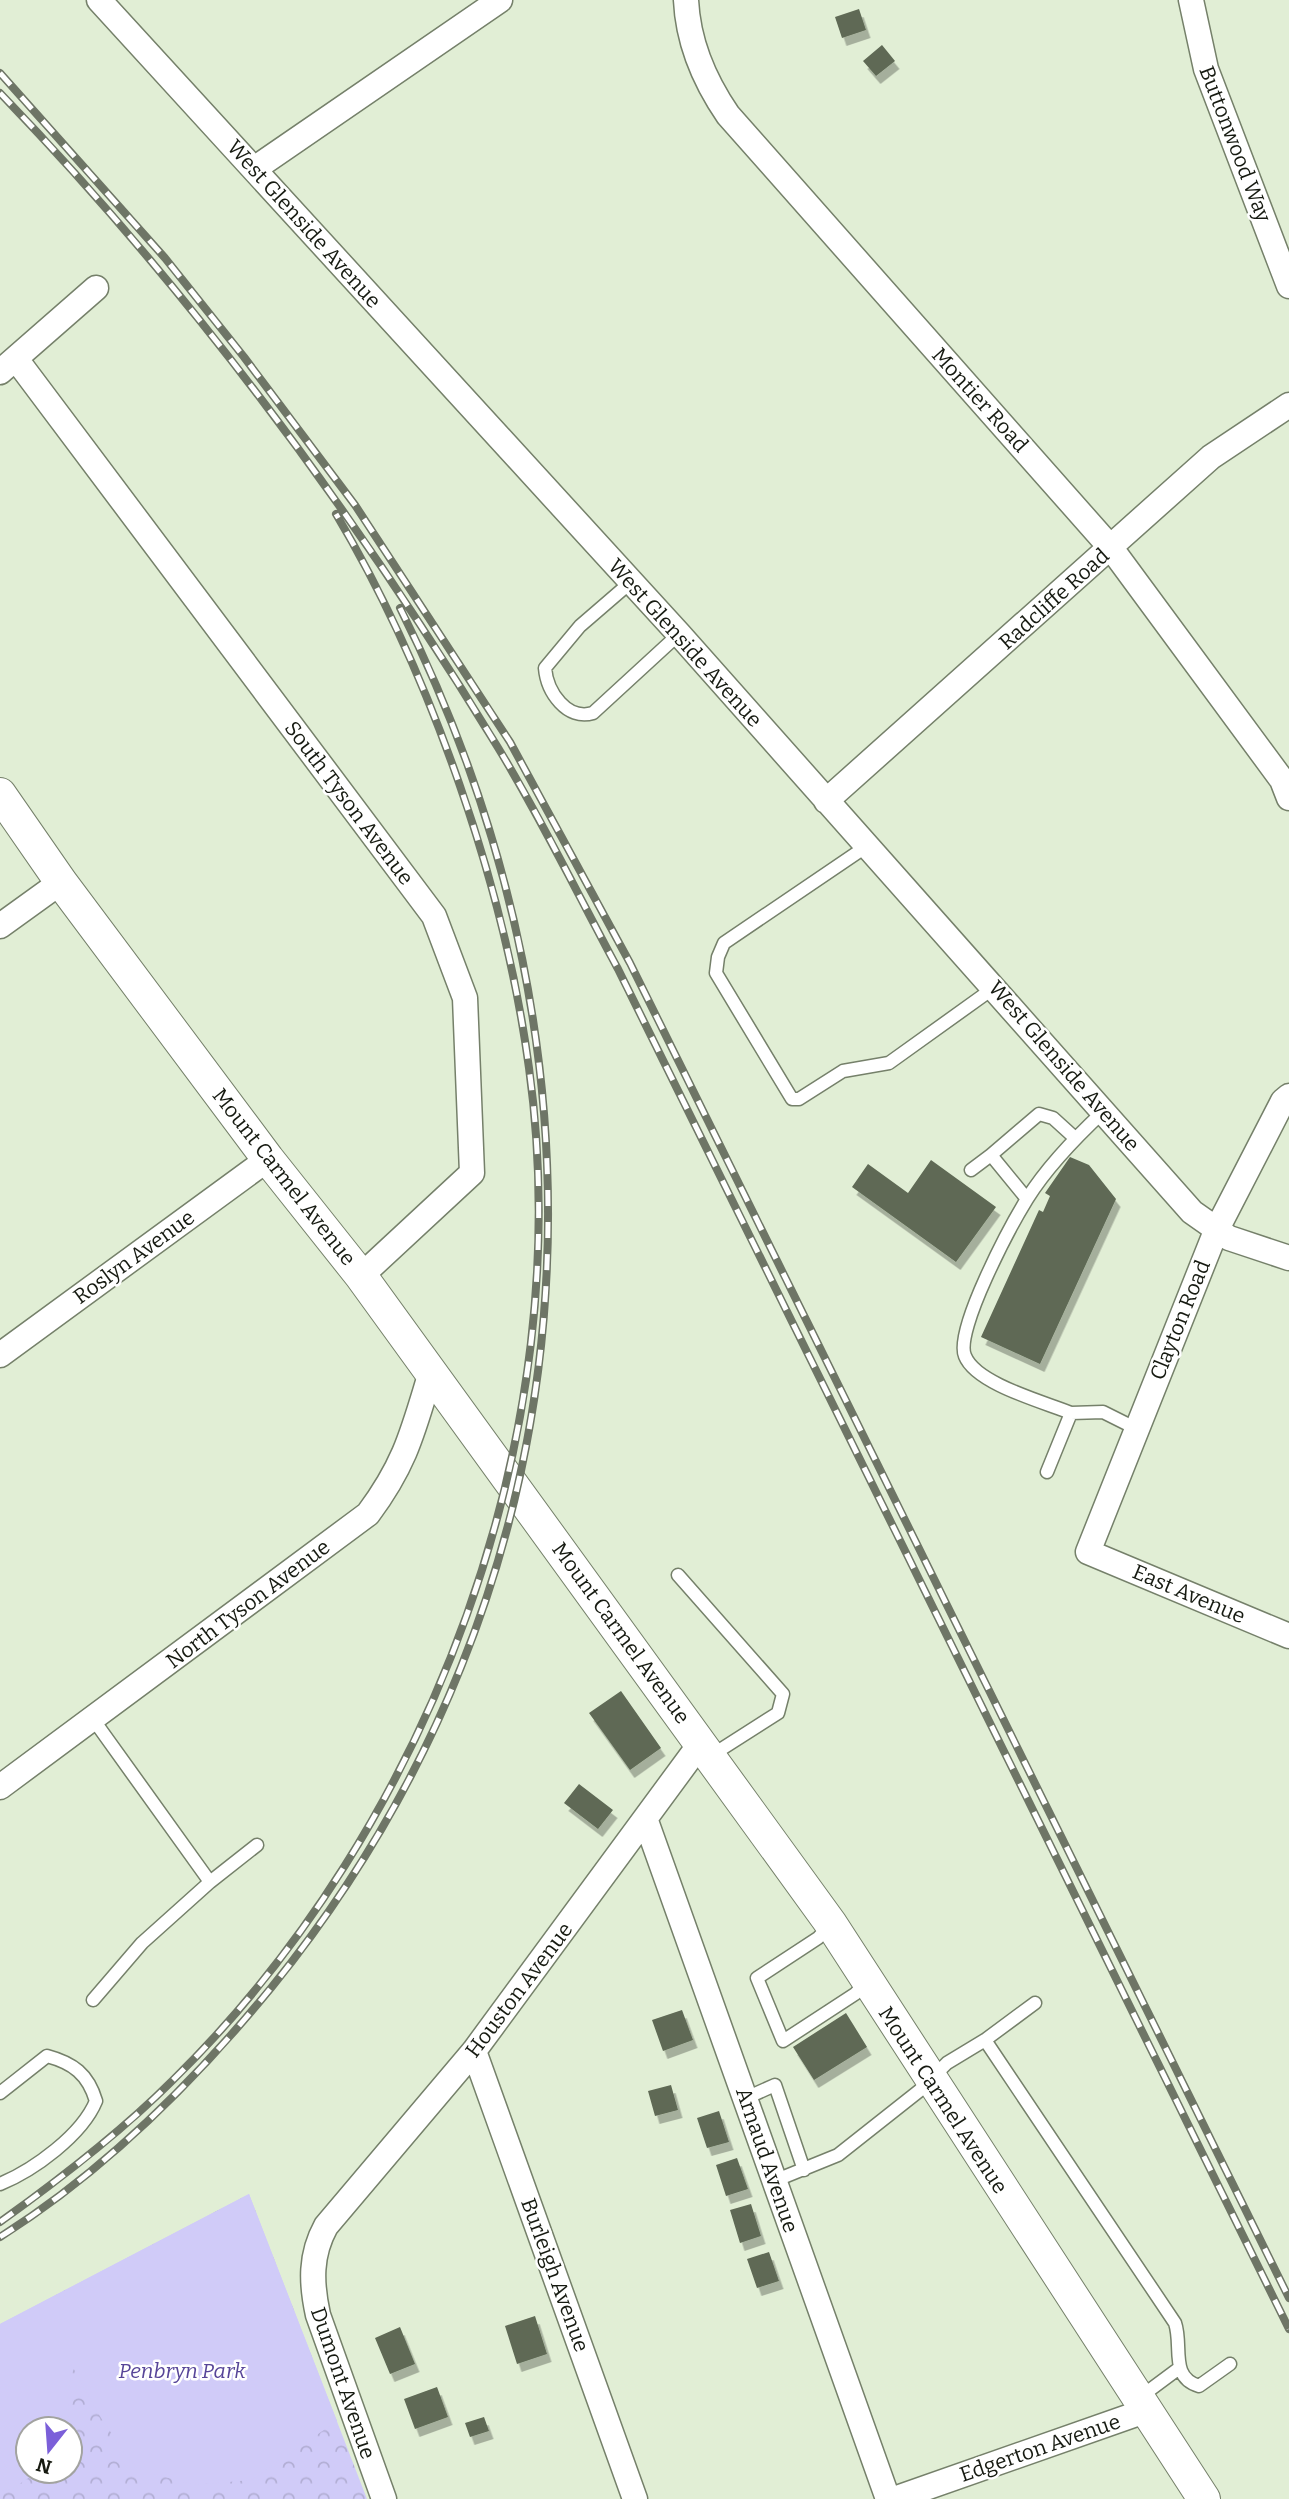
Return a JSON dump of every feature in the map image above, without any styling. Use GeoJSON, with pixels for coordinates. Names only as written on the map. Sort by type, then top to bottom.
{"type":"FeatureCollection","features":[{"type":"Feature","properties":{"kind":"street","name":"West Glenside Avenue"},"geometry":{"type":"LineString","coordinates":[[99,0],[679,634],[995,987],[1192,1213],[1216,1231],[1245,1244],[1289,1258]]}},
{"type":"Feature","properties":{"kind":"street"},"geometry":{"type":"LineString","coordinates":[[254,169],[500,0]]}},
{"type":"Feature","properties":{"kind":"street","name":"Montier Road"},"geometry":{"type":"LineString","coordinates":[[686,0],[688,28],[698,59],[728,115],[1111,548],[1282,780],[1289,798]]}},
{"type":"Feature","properties":{"kind":"street","name":"Buttonwood Way"},"geometry":{"type":"LineString","coordinates":[[1191,0],[1206,68],[1289,286]]}},
{"type":"Feature","properties":{"kind":"street"},"geometry":{"type":"LineString","coordinates":[[8,365],[96,288]]}},
{"type":"Feature","properties":{"kind":"street","name":"South Tyson Avenue"},"geometry":{"type":"LineString","coordinates":[[8,365],[434,916],[465,998],[472,1173],[361,1276]]}},
{"type":"Feature","properties":{"kind":"street","name":"Radcliffe Road"},"geometry":{"type":"LineString","coordinates":[[826,801],[1212,457],[1289,405]]}},
{"type":"Feature","properties":{"kind":"street","name":"Mount Carmel Avenue"},"geometry":{"type":"LineString","coordinates":[[0,794],[61,881],[268,1159],[361,1276],[431,1371],[831,1924],[1204,2499]]}},
{"type":"Feature","properties":{"kind":"street"},"geometry":{"type":"LineString","coordinates":[[0,926],[61,881]]}},
{"type":"Feature","properties":{"kind":"street","name":"Clayton Road"},"geometry":{"type":"LineString","coordinates":[[1088,1552],[1216,1231],[1283,1101],[1289,1096]]}},
{"type":"Feature","properties":{"kind":"street","name":"Roslyn Avenue"},"geometry":{"type":"LineString","coordinates":[[0,1355],[268,1159]]}},
{"type":"Feature","properties":{"kind":"street","name":"North Tyson Avenue"},"geometry":{"type":"LineString","coordinates":[[0,1787],[368,1514],[391,1483],[408,1450],[431,1371]]}},
{"type":"Feature","properties":{"kind":"street","name":"East Avenue"},"geometry":{"type":"LineString","coordinates":[[1088,1552],[1289,1636]]}},
{"type":"Feature","properties":{"kind":"street","name":"Houston Avenue"},"geometry":{"type":"LineString","coordinates":[[326,2227],[474,2051],[646,1821],[704,1750]]}},
{"type":"Feature","properties":{"kind":"street","name":"Arnaud Avenue"},"geometry":{"type":"LineString","coordinates":[[646,1821],[888,2499]]}},
{"type":"Feature","properties":{"kind":"street","name":"Burleigh Avenue"},"geometry":{"type":"LineString","coordinates":[[474,2051],[635,2499]]}},
{"type":"Feature","properties":{"kind":"street","name":"Dumont Avenue"},"geometry":{"type":"LineString","coordinates":[[326,2227],[316,2245],[312,2289],[318,2315],[384,2499]]}},
{"type":"Feature","properties":{"kind":"street","name":"Edgerton Avenue"},"geometry":{"type":"LineString","coordinates":[[894,2499],[1141,2405]]}},
{"type":"Feature","properties":{"kind":"lane"},"geometry":{"type":"LineString","coordinates":[[631,582],[580,626],[545,668],[546,681],[563,705],[572,713],[583,716],[593,713],[679,634]]}},
{"type":"Feature","properties":{"kind":"lane"},"geometry":{"type":"LineString","coordinates":[[867,846],[724,943],[718,957],[716,973],[792,1099],[799,1099],[843,1070],[889,1063],[995,987]]}},
{"type":"Feature","properties":{"kind":"lane"},"geometry":{"type":"LineString","coordinates":[[1104,1111],[1075,1138],[1027,1199],[973,1306],[966,1328],[964,1355],[975,1370],[995,1383],[1071,1413],[1103,1412],[1137,1429]]}},
{"type":"Feature","properties":{"kind":"lane"},"geometry":{"type":"LineString","coordinates":[[971,1170],[1039,1114],[1053,1118],[1075,1138]]}},
{"type":"Feature","properties":{"kind":"lane"},"geometry":{"type":"LineString","coordinates":[[991,1155],[1027,1199]]}},
{"type":"Feature","properties":{"kind":"lane"},"geometry":{"type":"LineString","coordinates":[[1048,1472],[1071,1413]]}},
{"type":"Feature","properties":{"kind":"lane"},"geometry":{"type":"LineString","coordinates":[[678,1575],[783,1694],[778,1713],[704,1750]]}},
{"type":"Feature","properties":{"kind":"lane"},"geometry":{"type":"LineString","coordinates":[[93,1719],[210,1882]]}},
{"type":"Feature","properties":{"kind":"lane"},"geometry":{"type":"LineString","coordinates":[[93,2000],[142,1943],[210,1882],[257,1845]]}},
{"type":"Feature","properties":{"kind":"lane"},"geometry":{"type":"LineString","coordinates":[[831,1924],[818,1938],[757,1978],[783,2041],[856,1994],[867,1982]]}},
{"type":"Feature","properties":{"kind":"lane"},"geometry":{"type":"LineString","coordinates":[[774,2180],[838,2155],[947,2063],[985,2040],[1035,2003]]}},
{"type":"Feature","properties":{"kind":"lane"},"geometry":{"type":"LineString","coordinates":[[985,2040],[1175,2323],[1180,2336],[1178,2369],[1187,2382],[1199,2386],[1230,2364]]}},
{"type":"Feature","properties":{"kind":"lane"},"geometry":{"type":"LineString","coordinates":[[0,2094],[47,2056],[67,2061],[83,2074],[96,2101],[82,2127],[18,2176],[0,2184]]}},
{"type":"Feature","properties":{"kind":"lane"},"geometry":{"type":"LineString","coordinates":[[746,2098],[775,2085],[804,2170]]}},
{"type":"Feature","properties":{"kind":"lane"},"geometry":{"type":"LineString","coordinates":[[1141,2405],[1178,2369]]}},
{"type":"Feature","properties":{"kind":"green space","name":"Penbryn Park"},"geometry":{"type":"Polygon","coordinates":[[[249,2194],[367,2499],[0,2499],[0,2324],[249,2194]]]}},
{"type":"Feature","properties":{"kind":"green space","name":"Penbryn Park"},"geometry":{"type":"Polygon","coordinates":[[[249,2194],[337,2421],[251,2480],[194,2485],[136,2469],[101,2418],[71,2364],[68,2415],[14,2415],[14,2485],[18,2485],[0,2491],[0,2324],[249,2194]]]}},
{"type":"Feature","properties":{"kind":"building"},"geometry":{"type":"Polygon","coordinates":[[[859,9],[866,30],[842,38],[835,17],[859,9]]]}},
{"type":"Feature","properties":{"kind":"building"},"geometry":{"type":"Polygon","coordinates":[[[882,45],[895,61],[876,76],[863,61],[882,45]]]}},
{"type":"Feature","properties":{"kind":"building"},"geometry":{"type":"Polygon","coordinates":[[[1070,1157],[1089,1165],[1116,1199],[1040,1364],[981,1337],[1039,1210],[1043,1212],[1050,1196],[1045,1193],[1070,1157]]]}},
{"type":"Feature","properties":{"kind":"building"},"geometry":{"type":"Polygon","coordinates":[[[931,1160],[996,1207],[956,1262],[852,1187],[868,1164],[908,1193],[931,1160]]]}},
{"type":"Feature","properties":{"kind":"building"},"geometry":{"type":"Polygon","coordinates":[[[621,1691],[661,1748],[630,1770],[589,1713],[621,1691]]]}},
{"type":"Feature","properties":{"kind":"building"},"geometry":{"type":"Polygon","coordinates":[[[579,1784],[613,1810],[598,1829],[564,1803],[579,1784]]]}},
{"type":"Feature","properties":{"kind":"building"},"geometry":{"type":"Polygon","coordinates":[[[682,2010],[693,2040],[663,2051],[652,2020],[682,2010]]]}},
{"type":"Feature","properties":{"kind":"building"},"geometry":{"type":"Polygon","coordinates":[[[846,2013],[867,2047],[814,2080],[793,2047],[846,2013]]]}},
{"type":"Feature","properties":{"kind":"building"},"geometry":{"type":"Polygon","coordinates":[[[671,2085],[678,2110],[655,2116],[648,2091],[671,2085]]]}},
{"type":"Feature","properties":{"kind":"building"},"geometry":{"type":"Polygon","coordinates":[[[719,2111],[729,2142],[707,2148],[697,2118],[719,2111]]]}},
{"type":"Feature","properties":{"kind":"building"},"geometry":{"type":"Polygon","coordinates":[[[737,2158],[748,2189],[726,2196],[716,2165],[737,2158]]]}},
{"type":"Feature","properties":{"kind":"building"},"geometry":{"type":"Polygon","coordinates":[[[751,2204],[761,2236],[740,2243],[730,2210],[751,2204]]]}},
{"type":"Feature","properties":{"kind":"building"},"geometry":{"type":"Polygon","coordinates":[[[769,2252],[779,2281],[757,2288],[747,2259],[769,2252]]]}},
{"type":"Feature","properties":{"kind":"building"},"geometry":{"type":"Polygon","coordinates":[[[535,2316],[547,2354],[517,2364],[505,2326],[535,2316]]]}},
{"type":"Feature","properties":{"kind":"building"},"geometry":{"type":"Polygon","coordinates":[[[400,2327],[415,2364],[390,2374],[375,2338],[400,2327]]]}},
{"type":"Feature","properties":{"kind":"building"},"geometry":{"type":"Polygon","coordinates":[[[437,2387],[448,2417],[415,2429],[404,2399],[437,2387]]]}},
{"type":"Feature","properties":{"kind":"building"},"geometry":{"type":"Polygon","coordinates":[[[484,2417],[489,2431],[470,2437],[465,2423],[484,2417]]]}},
{"type":"Feature","properties":{"kind":"railway"},"geometry":{"type":"LineString","coordinates":[[0,73],[165,258],[244,357],[355,505],[510,742],[630,963],[1289,2298]]}},
{"type":"Feature","properties":{"kind":"railway"},"geometry":{"type":"LineString","coordinates":[[0,93],[138,245],[266,406],[386,573],[513,773],[618,969],[1289,2329]]}},
{"type":"Feature","properties":{"kind":"railway"},"geometry":{"type":"LineString","coordinates":[[0,2222],[89,2155],[172,2081],[264,1979],[344,1866],[412,1744],[467,1615],[507,1481],[531,1344],[539,1205],[524,1032],[492,890],[448,751],[389,613],[336,514]]}},
{"type":"Feature","properties":{"kind":"railway"},"geometry":{"type":"LineString","coordinates":[[0,2237],[75,2184],[111,2154],[179,2091],[211,2057],[271,1988],[380,1832],[461,1667],[515,1495],[544,1319],[546,1139],[522,960],[474,782],[400,608]]}}]}
